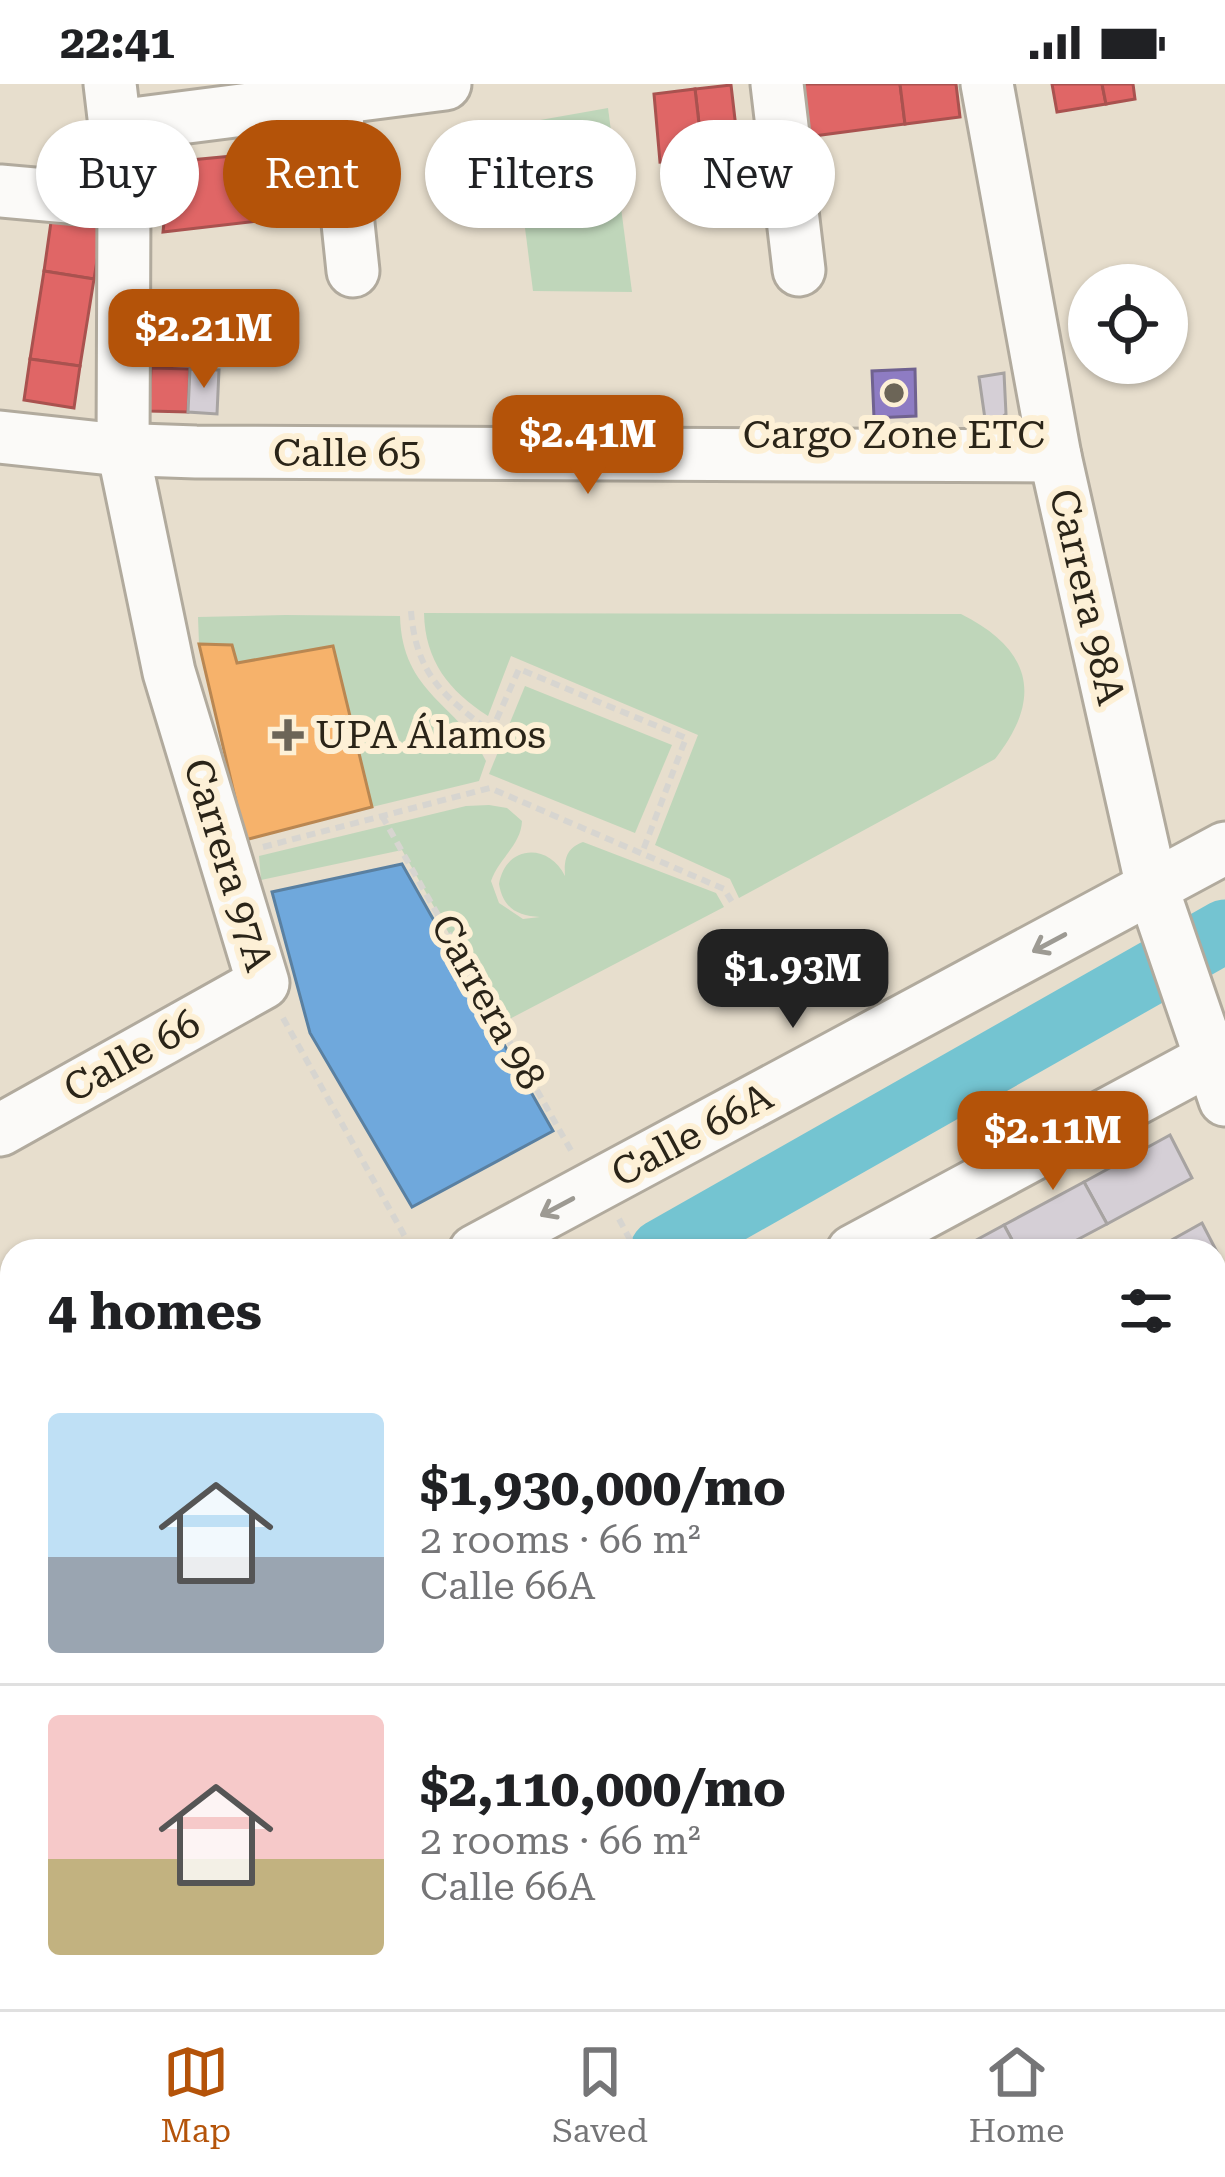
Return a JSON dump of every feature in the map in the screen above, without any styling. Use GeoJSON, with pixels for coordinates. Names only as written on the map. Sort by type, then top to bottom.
{"type":"FeatureCollection","features":[{"type":"Feature","properties":{"kind":"street"},"geometry":{"type":"LineString","coordinates":[[114,105],[335,99],[446,84]]}},
{"type":"Feature","properties":{"kind":"street"},"geometry":{"type":"LineString","coordinates":[[777,84],[800,270]]}},
{"type":"Feature","properties":{"kind":"street","name":"Carrera 98A"},"geometry":{"type":"LineString","coordinates":[[987,84],[1055,456],[1152,887],[1216,1062]]}},
{"type":"Feature","properties":{"kind":"street"},"geometry":{"type":"LineString","coordinates":[[335,99],[353,271]]}},
{"type":"Feature","properties":{"kind":"street"},"geometry":{"type":"LineString","coordinates":[[0,191],[36,194]]}},
{"type":"Feature","properties":{"kind":"street","name":"Carrera 97A"},"geometry":{"type":"LineString","coordinates":[[124,228],[122,450],[169,672],[263,983]]}},
{"type":"Feature","properties":{"kind":"street","name":"Calle 65"},"geometry":{"type":"LineString","coordinates":[[0,437],[122,450],[1055,456]]}},
{"type":"Feature","properties":{"kind":"street","name":"Calle 66A"},"geometry":{"type":"LineString","coordinates":[[512,1239],[608,1207],[1225,848]]}},
{"type":"Feature","properties":{"kind":"street","name":"Calle 66"},"geometry":{"type":"LineString","coordinates":[[0,1130],[263,983]]}},
{"type":"Feature","properties":{"kind":"street"},"geometry":{"type":"LineString","coordinates":[[876,1239],[1216,1062]]}},
{"type":"Feature","properties":{"kind":"path"},"geometry":{"type":"LineString","coordinates":[[411,611],[413,639],[424,669],[448,700],[491,732],[519,669],[686,738],[642,854]]}},
{"type":"Feature","properties":{"kind":"path"},"geometry":{"type":"LineString","coordinates":[[224,857],[490,788],[724,889],[732,902]]}},
{"type":"Feature","properties":{"kind":"path","name":"Carrera 98"},"geometry":{"type":"LineString","coordinates":[[382,816],[628,1239]]}},
{"type":"Feature","properties":{"kind":"path","name":"Carrera 97A"},"geometry":{"type":"LineString","coordinates":[[263,983],[405,1239]]}},
{"type":"Feature","properties":{"kind":"green space"},"geometry":{"type":"Polygon","coordinates":[[[608,108],[610,120],[540,120],[608,108]]]}},
{"type":"Feature","properties":{"kind":"green space"},"geometry":{"type":"Polygon","coordinates":[[[525,228],[624,228],[632,292],[533,291],[525,228]]]}},
{"type":"Feature","properties":{"kind":"green space"},"geometry":{"type":"Polygon","coordinates":[[[424,613],[961,614],[1003,643],[1023,676],[1024,695],[1020,715],[995,759],[739,898],[730,879],[655,845],[698,735],[511,656],[488,716],[442,673],[429,646],[424,613]]]}},
{"type":"Feature","properties":{"kind":"green space"},"geometry":{"type":"Polygon","coordinates":[[[400,616],[410,664],[475,741],[486,761],[479,781],[372,807],[333,646],[237,663],[232,646],[199,644],[198,617],[400,616]]]}},
{"type":"Feature","properties":{"kind":"green space"},"geometry":{"type":"Polygon","coordinates":[[[525,686],[672,745],[635,833],[489,774],[525,686]]]}},
{"type":"Feature","properties":{"kind":"green space"},"geometry":{"type":"Polygon","coordinates":[[[466,806],[507,808],[522,821],[518,837],[491,881],[499,903],[523,919],[540,917],[518,912],[504,899],[499,884],[510,861],[539,853],[558,865],[565,876],[567,855],[583,842],[716,893],[724,907],[500,1024],[402,850],[261,880],[259,856],[466,806]]]}},
{"type":"Feature","properties":{"kind":"building: Shops"},"geometry":{"type":"Polygon","coordinates":[[[799,84],[900,84],[905,124],[835,133],[835,120],[804,120],[799,84]]]}},
{"type":"Feature","properties":{"kind":"building: Shops"},"geometry":{"type":"Polygon","coordinates":[[[900,84],[956,84],[960,117],[905,124],[900,84]]]}},
{"type":"Feature","properties":{"kind":"building: Shops"},"geometry":{"type":"Polygon","coordinates":[[[1052,84],[1102,84],[1106,104],[1057,112],[1052,84]]]}},
{"type":"Feature","properties":{"kind":"building: Shops"},"geometry":{"type":"Polygon","coordinates":[[[1102,84],[1133,84],[1135,99],[1106,104],[1102,84]]]}},
{"type":"Feature","properties":{"kind":"building: Shops"},"geometry":{"type":"Polygon","coordinates":[[[731,85],[735,120],[699,120],[695,89],[731,85]]]}},
{"type":"Feature","properties":{"kind":"building: Shops"},"geometry":{"type":"Polygon","coordinates":[[[695,89],[699,120],[660,120],[660,162],[654,94],[695,89]]]}},
{"type":"Feature","properties":{"kind":"building: Shops"},"geometry":{"type":"Polygon","coordinates":[[[223,157],[223,225],[199,228],[199,159],[223,157]]]}},
{"type":"Feature","properties":{"kind":"building: Shops"},"geometry":{"type":"Polygon","coordinates":[[[50,228],[102,228],[94,279],[44,271],[50,228]]]}},
{"type":"Feature","properties":{"kind":"building: Shops"},"geometry":{"type":"Polygon","coordinates":[[[44,271],[94,279],[80,366],[30,359],[44,271]]]}},
{"type":"Feature","properties":{"kind":"building: Shops"},"geometry":{"type":"Polygon","coordinates":[[[30,359],[80,366],[74,408],[24,400],[30,359]]]}},
{"type":"Feature","properties":{"kind":"building: Shops"},"geometry":{"type":"Polygon","coordinates":[[[151,368],[190,369],[188,412],[149,411],[151,368]]]}},
{"type":"Feature","properties":{"kind":"building: Offices","name":"Cargo Zone ETC"},"geometry":{"type":"Polygon","coordinates":[[[915,369],[916,416],[874,418],[872,371],[915,369]]]}},
{"type":"Feature","properties":{"kind":"building: Schools"},"geometry":{"type":"Polygon","coordinates":[[[402,864],[553,1131],[412,1207],[310,1033],[272,892],[402,864]]]}},
{"type":"Feature","properties":{"kind":"building: Health","name":"UPA Álamos"},"geometry":{"type":"Polygon","coordinates":[[[199,644],[232,645],[237,663],[333,646],[372,807],[245,840],[199,644]]]}},
{"type":"Feature","properties":{"kind":"building: Other"},"geometry":{"type":"Polygon","coordinates":[[[190,369],[219,370],[217,414],[188,412],[190,369]]]}},
{"type":"Feature","properties":{"kind":"building: Other"},"geometry":{"type":"Polygon","coordinates":[[[1004,373],[1006,414],[985,419],[979,377],[1004,373]]]}},
{"type":"Feature","properties":{"kind":"building: Other"},"geometry":{"type":"Polygon","coordinates":[[[1170,1135],[1192,1178],[1107,1224],[1084,1182],[1170,1135]]]}},
{"type":"Feature","properties":{"kind":"building: Other"},"geometry":{"type":"Polygon","coordinates":[[[1084,1182],[1107,1224],[1079,1239],[1012,1239],[1004,1225],[1084,1182]]]}},
{"type":"Feature","properties":{"kind":"building: Other"},"geometry":{"type":"Polygon","coordinates":[[[1202,1223],[1210,1239],[1173,1239],[1202,1223]]]}},
{"type":"Feature","properties":{"kind":"building: Other"},"geometry":{"type":"Polygon","coordinates":[[[1004,1225],[1012,1239],[978,1239],[1004,1225]]]}},
{"type":"Feature","properties":{"kind":"waterway"},"geometry":{"type":"LineString","coordinates":[[682,1239],[1225,931]]}},
{"type":"Feature","properties":{"kind":"place","name":"Cargo Zone ETC"},"geometry":{"type":"Point","coordinates":[894,393]}},
{"type":"Feature","properties":{"kind":"place","name":"UPA Álamos"},"geometry":{"type":"Point","coordinates":[288,735]}}]}
